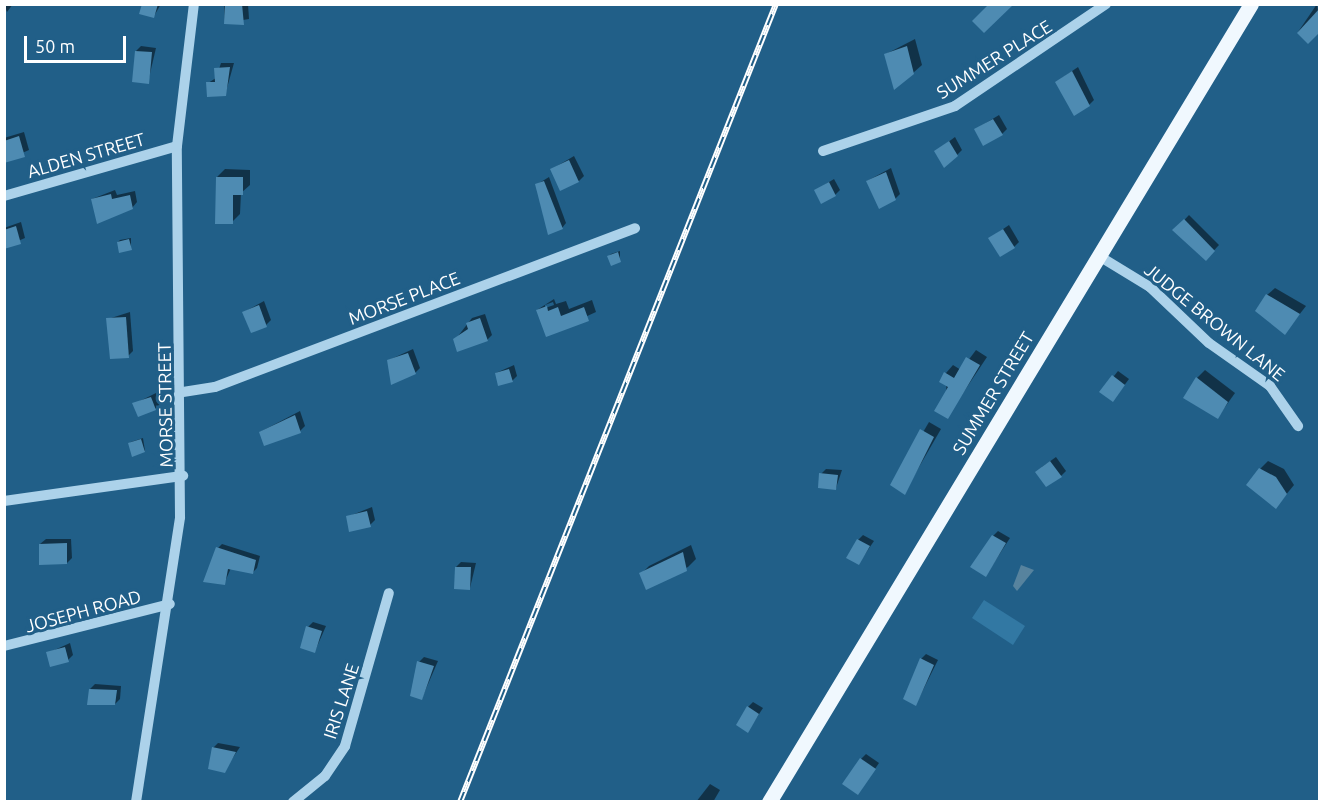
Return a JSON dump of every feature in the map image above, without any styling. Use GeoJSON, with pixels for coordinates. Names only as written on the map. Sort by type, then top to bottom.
{"type":"FeatureCollection","features":[{"type":"Feature","properties":{"kind":"main road","name":"SUMMER STREET"},"geometry":{"type":"LineString","coordinates":[[769,801],[1251,4]]}},
{"type":"Feature","properties":{"kind":"street","name":"MORSE STREET"},"geometry":{"type":"LineString","coordinates":[[136,801],[170,604],[183,476],[177,146],[194,4]]}},
{"type":"Feature","properties":{"kind":"street","name":"SUMMER PLACE"},"geometry":{"type":"LineString","coordinates":[[823,151],[956,106],[1106,4]]}},
{"type":"Feature","properties":{"kind":"street","name":"ALDEN STREET"},"geometry":{"type":"LineString","coordinates":[[4,196],[177,146]]}},
{"type":"Feature","properties":{"kind":"street","name":"MORSE PLACE"},"geometry":{"type":"LineString","coordinates":[[183,392],[215,387],[635,228]]}},
{"type":"Feature","properties":{"kind":"street","name":"JUDGE BROWN LANE"},"geometry":{"type":"LineString","coordinates":[[1099,256],[1150,286],[1209,343],[1270,386],[1298,426]]}},
{"type":"Feature","properties":{"kind":"street"},"geometry":{"type":"LineString","coordinates":[[4,501],[183,476]]}},
{"type":"Feature","properties":{"kind":"street","name":"IRIS LANE"},"geometry":{"type":"LineString","coordinates":[[293,801],[325,776],[345,746],[389,593]]}},
{"type":"Feature","properties":{"kind":"street","name":"JOSEPH ROAD"},"geometry":{"type":"LineString","coordinates":[[4,646],[170,604]]}},
{"type":"Feature","properties":{"kind":"shaded area"},"geometry":{"type":"Polygon","coordinates":[[[1021,565],[1034,570],[1017,591],[1013,586],[1021,565]]]}},
{"type":"Feature","properties":{"kind":"shaded area"},"geometry":{"type":"Polygon","coordinates":[[[984,600],[1025,626],[1013,645],[972,618],[984,600]]]}},
{"type":"Feature","properties":{"kind":"building"},"geometry":{"type":"Polygon","coordinates":[[[142,4],[158,4],[154,18],[139,14],[142,4]]]}},
{"type":"Feature","properties":{"kind":"building"},"geometry":{"type":"Polygon","coordinates":[[[225,4],[242,4],[244,25],[224,24],[225,4]]]}},
{"type":"Feature","properties":{"kind":"building"},"geometry":{"type":"Polygon","coordinates":[[[989,4],[1014,4],[984,33],[972,21],[989,4]]]}},
{"type":"Feature","properties":{"kind":"building"},"geometry":{"type":"Polygon","coordinates":[[[1320,8],[1320,32],[1308,44],[1297,33],[1320,8]]]}},
{"type":"Feature","properties":{"kind":"building"},"geometry":{"type":"Polygon","coordinates":[[[907,46],[914,74],[894,90],[884,54],[907,46]]]}},
{"type":"Feature","properties":{"kind":"building"},"geometry":{"type":"Polygon","coordinates":[[[135,51],[152,52],[149,84],[132,82],[135,51]]]}},
{"type":"Feature","properties":{"kind":"building"},"geometry":{"type":"Polygon","coordinates":[[[230,67],[226,96],[207,97],[206,82],[215,82],[214,68],[230,67]]]}},
{"type":"Feature","properties":{"kind":"building"},"geometry":{"type":"Polygon","coordinates":[[[1072,71],[1090,106],[1074,116],[1055,82],[1072,71]]]}},
{"type":"Feature","properties":{"kind":"building"},"geometry":{"type":"Polygon","coordinates":[[[993,119],[1003,135],[983,146],[974,129],[993,119]]]}},
{"type":"Feature","properties":{"kind":"building"},"geometry":{"type":"Polygon","coordinates":[[[19,136],[25,157],[4,163],[4,141],[19,136]]]}},
{"type":"Feature","properties":{"kind":"building"},"geometry":{"type":"Polygon","coordinates":[[[949,141],[958,156],[944,168],[934,151],[949,141]]]}},
{"type":"Feature","properties":{"kind":"building"},"geometry":{"type":"Polygon","coordinates":[[[569,160],[579,182],[560,191],[550,169],[569,160]]]}},
{"type":"Feature","properties":{"kind":"building"},"geometry":{"type":"Polygon","coordinates":[[[886,172],[896,200],[879,209],[866,181],[886,172]]]}},
{"type":"Feature","properties":{"kind":"building"},"geometry":{"type":"Polygon","coordinates":[[[216,177],[243,177],[243,195],[233,195],[233,224],[215,224],[216,177]]]}},
{"type":"Feature","properties":{"kind":"building"},"geometry":{"type":"Polygon","coordinates":[[[544,181],[563,229],[548,235],[535,184],[544,181]]]}},
{"type":"Feature","properties":{"kind":"building"},"geometry":{"type":"Polygon","coordinates":[[[829,182],[836,196],[821,204],[814,190],[829,182]]]}},
{"type":"Feature","properties":{"kind":"building"},"geometry":{"type":"Polygon","coordinates":[[[111,194],[112,199],[130,195],[133,209],[97,224],[91,199],[111,194]]]}},
{"type":"Feature","properties":{"kind":"building"},"geometry":{"type":"Polygon","coordinates":[[[1184,219],[1215,251],[1206,261],[1172,230],[1184,219]]]}},
{"type":"Feature","properties":{"kind":"building"},"geometry":{"type":"Polygon","coordinates":[[[16,226],[21,244],[4,249],[4,230],[16,226]]]}},
{"type":"Feature","properties":{"kind":"building"},"geometry":{"type":"Polygon","coordinates":[[[1003,229],[1015,248],[1000,257],[988,238],[1003,229]]]}},
{"type":"Feature","properties":{"kind":"building"},"geometry":{"type":"Polygon","coordinates":[[[129,239],[132,250],[119,253],[117,242],[129,239]]]}},
{"type":"Feature","properties":{"kind":"building"},"geometry":{"type":"Polygon","coordinates":[[[618,252],[621,262],[611,266],[607,256],[618,252]]]}},
{"type":"Feature","properties":{"kind":"building"},"geometry":{"type":"Polygon","coordinates":[[[1266,294],[1300,314],[1285,335],[1255,311],[1266,294]]]}},
{"type":"Feature","properties":{"kind":"building"},"geometry":{"type":"Polygon","coordinates":[[[259,305],[267,327],[251,333],[242,312],[259,305]]]}},
{"type":"Feature","properties":{"kind":"building"},"geometry":{"type":"Polygon","coordinates":[[[547,306],[548,311],[558,307],[561,316],[584,307],[589,321],[546,337],[536,310],[547,306]]]}},
{"type":"Feature","properties":{"kind":"building"},"geometry":{"type":"Polygon","coordinates":[[[126,317],[129,358],[110,359],[106,318],[126,317]]]}},
{"type":"Feature","properties":{"kind":"building"},"geometry":{"type":"Polygon","coordinates":[[[480,318],[488,341],[457,352],[453,339],[468,329],[466,323],[480,318]]]}},
{"type":"Feature","properties":{"kind":"building"},"geometry":{"type":"Polygon","coordinates":[[[408,353],[416,374],[391,385],[387,360],[408,353]]]}},
{"type":"Feature","properties":{"kind":"building"},"geometry":{"type":"Polygon","coordinates":[[[966,357],[980,365],[948,419],[934,411],[948,387],[939,382],[944,372],[954,378],[966,357]]]}},
{"type":"Feature","properties":{"kind":"building"},"geometry":{"type":"Polygon","coordinates":[[[509,369],[513,382],[498,386],[495,373],[509,369]]]}},
{"type":"Feature","properties":{"kind":"building"},"geometry":{"type":"Polygon","coordinates":[[[1112,375],[1125,385],[1113,402],[1099,392],[1112,375]]]}},
{"type":"Feature","properties":{"kind":"building"},"geometry":{"type":"Polygon","coordinates":[[[1196,377],[1228,402],[1218,419],[1183,398],[1196,377]]]}},
{"type":"Feature","properties":{"kind":"building"},"geometry":{"type":"Polygon","coordinates":[[[151,397],[156,410],[138,417],[132,403],[151,397]]]}},
{"type":"Feature","properties":{"kind":"building"},"geometry":{"type":"Polygon","coordinates":[[[295,415],[301,433],[264,446],[259,432],[295,415]]]}},
{"type":"Feature","properties":{"kind":"building"},"geometry":{"type":"Polygon","coordinates":[[[920,429],[934,437],[905,495],[890,485],[920,429]]]}},
{"type":"Feature","properties":{"kind":"building"},"geometry":{"type":"Polygon","coordinates":[[[141,439],[145,452],[132,457],[128,443],[141,439]]]}},
{"type":"Feature","properties":{"kind":"building"},"geometry":{"type":"Polygon","coordinates":[[[1050,461],[1062,477],[1046,487],[1035,472],[1050,461]]]}},
{"type":"Feature","properties":{"kind":"building"},"geometry":{"type":"Polygon","coordinates":[[[1259,468],[1276,477],[1287,494],[1276,509],[1246,485],[1259,468]]]}},
{"type":"Feature","properties":{"kind":"building"},"geometry":{"type":"Polygon","coordinates":[[[819,473],[838,475],[836,490],[818,488],[819,473]]]}},
{"type":"Feature","properties":{"kind":"building"},"geometry":{"type":"Polygon","coordinates":[[[367,511],[371,527],[349,532],[346,516],[367,511]]]}},
{"type":"Feature","properties":{"kind":"building"},"geometry":{"type":"Polygon","coordinates":[[[992,535],[1006,543],[986,577],[970,567],[992,535]]]}},
{"type":"Feature","properties":{"kind":"building"},"geometry":{"type":"Polygon","coordinates":[[[857,539],[870,546],[859,565],[846,558],[857,539]]]}},
{"type":"Feature","properties":{"kind":"building"},"geometry":{"type":"Polygon","coordinates":[[[67,543],[67,564],[39,565],[39,544],[67,543]]]}},
{"type":"Feature","properties":{"kind":"building"},"geometry":{"type":"Polygon","coordinates":[[[216,547],[256,560],[253,574],[228,569],[225,585],[203,582],[216,547]]]}},
{"type":"Feature","properties":{"kind":"building"},"geometry":{"type":"Polygon","coordinates":[[[683,552],[687,571],[646,590],[639,573],[683,552]]]}},
{"type":"Feature","properties":{"kind":"building"},"geometry":{"type":"Polygon","coordinates":[[[455,567],[471,567],[470,590],[454,589],[455,567]]]}},
{"type":"Feature","properties":{"kind":"building"},"geometry":{"type":"Polygon","coordinates":[[[306,626],[322,631],[315,653],[300,648],[306,626]]]}},
{"type":"Feature","properties":{"kind":"building"},"geometry":{"type":"Polygon","coordinates":[[[65,647],[69,662],[50,667],[46,652],[65,647]]]}},
{"type":"Feature","properties":{"kind":"building"},"geometry":{"type":"Polygon","coordinates":[[[920,658],[934,665],[916,706],[903,699],[920,658]]]}},
{"type":"Feature","properties":{"kind":"building"},"geometry":{"type":"Polygon","coordinates":[[[417,661],[434,666],[422,700],[410,696],[417,661]]]}},
{"type":"Feature","properties":{"kind":"building"},"geometry":{"type":"Polygon","coordinates":[[[89,689],[117,690],[115,705],[87,705],[89,689]]]}},
{"type":"Feature","properties":{"kind":"building"},"geometry":{"type":"Polygon","coordinates":[[[747,706],[759,714],[748,733],[736,725],[747,706]]]}},
{"type":"Feature","properties":{"kind":"building"},"geometry":{"type":"Polygon","coordinates":[[[212,747],[236,752],[225,773],[208,769],[212,747]]]}},
{"type":"Feature","properties":{"kind":"building"},"geometry":{"type":"Polygon","coordinates":[[[860,758],[876,769],[858,795],[842,784],[860,758]]]}},
{"type":"Feature","properties":{"kind":"railway"},"geometry":{"type":"LineString","coordinates":[[460,802],[776,4]]}}]}
